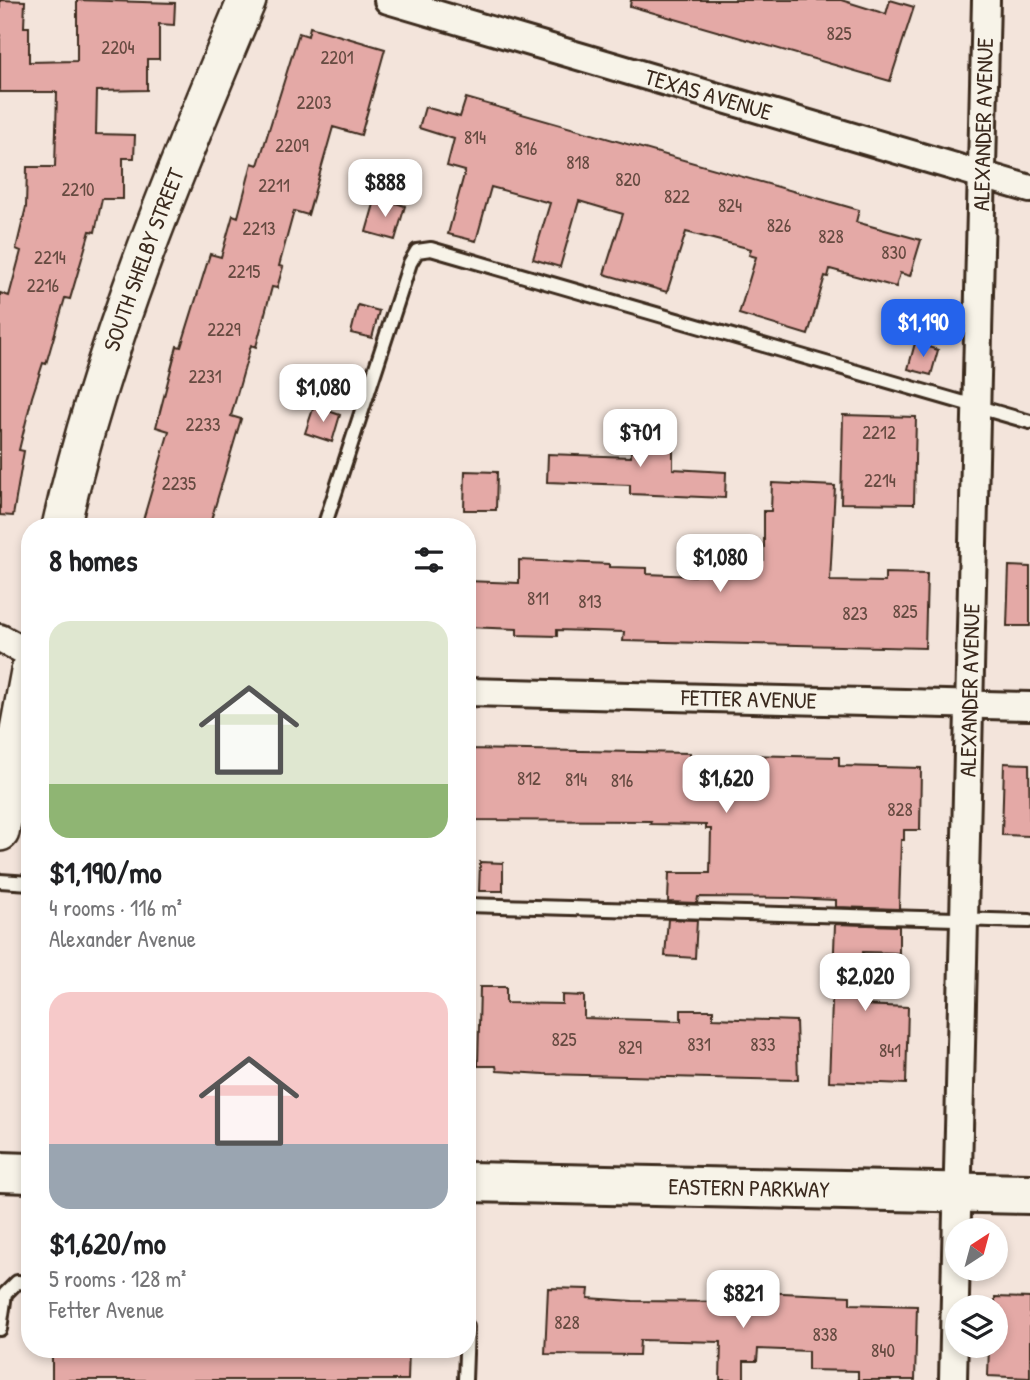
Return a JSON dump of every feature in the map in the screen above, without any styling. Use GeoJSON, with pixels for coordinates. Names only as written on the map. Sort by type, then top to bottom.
{"type":"FeatureCollection","features":[{"type":"Feature","properties":{"kind":"main road","name":"SOUTH SHELBY STREET"},"geometry":{"type":"LineString","coordinates":[[64,518],[119,323],[185,149],[247,0]]}},
{"type":"Feature","properties":{"kind":"main road"},"geometry":{"type":"LineString","coordinates":[[2,816],[21,698]]}},
{"type":"Feature","properties":{"kind":"main road"},"geometry":{"type":"LineString","coordinates":[[0,1172],[21,1173]]}},
{"type":"Feature","properties":{"kind":"main road","name":"EASTERN PARKWAY"},"geometry":{"type":"LineString","coordinates":[[476,1182],[1030,1194]]}},
{"type":"Feature","properties":{"kind":"street","name":"TEXAS AVENUE"},"geometry":{"type":"LineString","coordinates":[[387,0],[1030,189]]}},
{"type":"Feature","properties":{"kind":"street","name":"ALEXANDER AVENUE"},"geometry":{"type":"LineString","coordinates":[[953,1380],[986,0]]}},
{"type":"Feature","properties":{"kind":"street"},"geometry":{"type":"LineString","coordinates":[[0,638],[21,648]]}},
{"type":"Feature","properties":{"kind":"street","name":"FETTER AVENUE"},"geometry":{"type":"LineString","coordinates":[[476,692],[1030,706]]}},
{"type":"Feature","properties":{"kind":"lane"},"geometry":{"type":"LineString","coordinates":[[327,518],[416,251],[431,249],[1030,422]]}},
{"type":"Feature","properties":{"kind":"lane"},"geometry":{"type":"LineString","coordinates":[[0,881],[21,882]]}},
{"type":"Feature","properties":{"kind":"lane"},"geometry":{"type":"LineString","coordinates":[[476,905],[1030,921]]}},
{"type":"Feature","properties":{"kind":"lane"},"geometry":{"type":"LineString","coordinates":[[0,1329],[5,1294],[17,1282],[21,1282]]}},
{"type":"Feature","properties":{"kind":"lane"},"geometry":{"type":"LineString","coordinates":[[465,1380],[466,1358]]}},
{"type":"Feature","properties":{"kind":"building"},"geometry":{"type":"Polygon","coordinates":[[[0,0],[25,1],[24,27],[29,27],[29,62],[77,61],[77,0],[175,3],[174,25],[159,24],[159,59],[147,59],[147,90],[97,91],[96,134],[135,135],[134,158],[123,158],[123,199],[102,199],[95,232],[90,231],[70,299],[65,298],[46,364],[43,363],[19,450],[24,451],[13,516],[0,515],[0,293],[9,296],[21,251],[16,249],[26,207],[27,167],[55,167],[57,92],[0,92],[0,0]]]}},
{"type":"Feature","properties":{"kind":"building"},"geometry":{"type":"Polygon","coordinates":[[[631,0],[841,0],[886,14],[890,0],[914,7],[890,81],[630,6],[631,0]]]}},
{"type":"Feature","properties":{"kind":"building"},"geometry":{"type":"Polygon","coordinates":[[[310,27],[385,49],[361,135],[333,127],[308,215],[294,211],[279,266],[283,267],[277,288],[272,287],[256,347],[251,345],[231,416],[241,419],[212,518],[144,518],[169,431],[156,427],[177,346],[181,347],[210,254],[221,257],[233,215],[238,217],[252,163],[258,165],[299,33],[308,36],[310,27]]]}},
{"type":"Feature","properties":{"kind":"building"},"geometry":{"type":"Polygon","coordinates":[[[466,98],[859,210],[856,222],[921,240],[910,276],[900,273],[896,287],[830,269],[828,277],[825,276],[808,335],[739,314],[756,257],[749,255],[751,249],[686,232],[667,292],[604,274],[623,214],[579,201],[560,267],[533,259],[550,203],[491,187],[476,241],[448,234],[465,171],[447,166],[454,139],[419,128],[425,107],[460,117],[466,98]]]}},
{"type":"Feature","properties":{"kind":"building"},"geometry":{"type":"Polygon","coordinates":[[[376,197],[405,206],[395,240],[366,232],[376,197]]]}},
{"type":"Feature","properties":{"kind":"building"},"geometry":{"type":"Polygon","coordinates":[[[358,305],[379,311],[372,338],[351,333],[358,305]]]}},
{"type":"Feature","properties":{"kind":"building"},"geometry":{"type":"Polygon","coordinates":[[[915,343],[938,350],[931,375],[908,369],[915,343]]]}},
{"type":"Feature","properties":{"kind":"building"},"geometry":{"type":"Polygon","coordinates":[[[314,406],[340,415],[332,442],[305,433],[314,406]]]}},
{"type":"Feature","properties":{"kind":"building"},"geometry":{"type":"Polygon","coordinates":[[[843,415],[916,417],[914,504],[841,503],[843,415]]]}},
{"type":"Feature","properties":{"kind":"building"},"geometry":{"type":"Polygon","coordinates":[[[631,426],[673,426],[673,469],[726,472],[725,498],[630,494],[630,485],[547,482],[548,454],[631,457],[631,426]]]}},
{"type":"Feature","properties":{"kind":"building"},"geometry":{"type":"Polygon","coordinates":[[[465,471],[497,472],[496,510],[464,510],[465,471]]]}},
{"type":"Feature","properties":{"kind":"building"},"geometry":{"type":"Polygon","coordinates":[[[772,483],[835,486],[830,581],[885,582],[885,573],[927,574],[925,648],[623,641],[624,632],[557,630],[557,636],[517,635],[517,629],[476,627],[476,581],[519,583],[519,560],[647,568],[647,574],[695,576],[695,570],[749,570],[749,560],[764,560],[764,511],[771,511],[772,483]]]}},
{"type":"Feature","properties":{"kind":"building"},"geometry":{"type":"Polygon","coordinates":[[[1009,566],[1030,567],[1030,626],[1007,626],[1009,566]]]}},
{"type":"Feature","properties":{"kind":"building"},"geometry":{"type":"Polygon","coordinates":[[[476,749],[690,753],[690,757],[748,759],[748,755],[839,757],[839,766],[921,768],[920,830],[904,830],[904,840],[901,840],[899,909],[836,907],[836,900],[791,898],[698,897],[697,903],[668,902],[669,873],[710,873],[711,829],[706,829],[706,825],[650,824],[651,821],[476,820],[476,749]]]}},
{"type":"Feature","properties":{"kind":"building"},"geometry":{"type":"Polygon","coordinates":[[[1004,763],[1029,764],[1030,836],[1002,835],[1004,763]]]}},
{"type":"Feature","properties":{"kind":"building"},"geometry":{"type":"Polygon","coordinates":[[[480,862],[503,863],[503,891],[479,891],[480,862]]]}},
{"type":"Feature","properties":{"kind":"building"},"geometry":{"type":"Polygon","coordinates":[[[668,919],[697,920],[695,958],[665,956],[668,919]]]}},
{"type":"Feature","properties":{"kind":"building"},"geometry":{"type":"Polygon","coordinates":[[[835,924],[899,926],[899,953],[863,952],[861,1005],[908,1007],[906,1084],[829,1081],[835,924]]]}},
{"type":"Feature","properties":{"kind":"building"},"geometry":{"type":"Polygon","coordinates":[[[480,987],[506,987],[506,1003],[562,1004],[562,995],[584,996],[584,1018],[681,1021],[681,1010],[713,1010],[713,1018],[796,1021],[798,1080],[544,1074],[497,1071],[496,1066],[478,1066],[480,987]]]}},
{"type":"Feature","properties":{"kind":"building"},"geometry":{"type":"Polygon","coordinates":[[[548,1288],[589,1289],[588,1298],[633,1301],[736,1302],[737,1291],[850,1296],[850,1304],[917,1306],[915,1380],[858,1380],[858,1371],[808,1370],[808,1351],[758,1349],[757,1361],[744,1361],[744,1380],[720,1380],[721,1342],[640,1340],[639,1355],[545,1354],[548,1288]]]}},
{"type":"Feature","properties":{"kind":"building"},"geometry":{"type":"Polygon","coordinates":[[[1008,1297],[1030,1298],[1030,1378],[988,1376],[989,1358],[1008,1358],[1008,1297]]]}},
{"type":"Feature","properties":{"kind":"building"},"geometry":{"type":"Polygon","coordinates":[[[52,1358],[409,1358],[408,1380],[52,1380],[52,1358]]]}}]}
